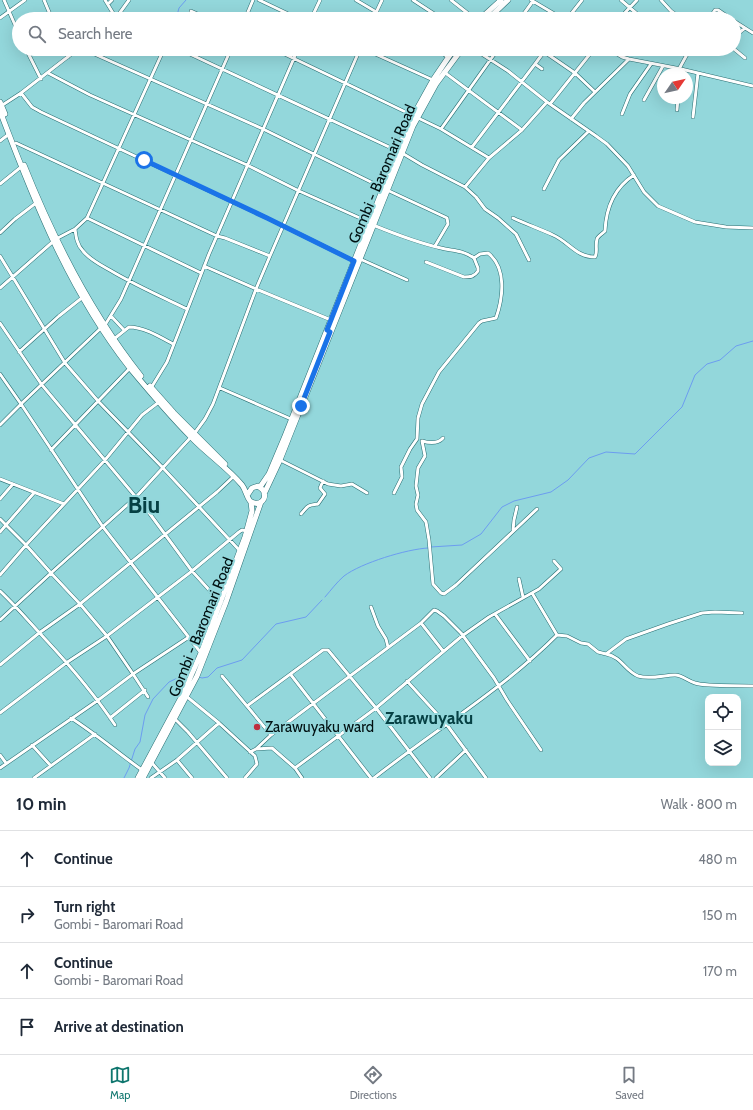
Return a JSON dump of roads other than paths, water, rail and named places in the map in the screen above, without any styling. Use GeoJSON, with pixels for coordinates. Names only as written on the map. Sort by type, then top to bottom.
{"type":"FeatureCollection","features":[{"type":"Feature","properties":{"kind":"main road"},"geometry":{"type":"LineString","coordinates":[[488,12],[501,0]]}},
{"type":"Feature","properties":{"kind":"main road"},"geometry":{"type":"LineString","coordinates":[[495,12],[508,0]]}},
{"type":"Feature","properties":{"kind":"main road","name":"Gombi - Baromari Road"},"geometry":{"type":"LineString","coordinates":[[415,117],[444,72],[457,56]]}},
{"type":"Feature","properties":{"kind":"main road","name":"Gombi - Baromari Road"},"geometry":{"type":"LineString","coordinates":[[265,492],[280,460],[329,331],[331,320],[399,152],[433,80],[448,57]]}},
{"type":"Feature","properties":{"kind":"main road"},"geometry":{"type":"LineString","coordinates":[[0,106],[21,167],[36,203],[54,241],[83,298],[130,368],[150,389],[193,436],[246,484],[253,487],[260,487],[265,492],[265,498],[261,502],[256,504],[251,502],[248,498],[248,494],[240,483],[234,477],[193,436],[159,402],[150,389],[125,355],[114,339],[103,326],[54,241],[0,106]]}},
{"type":"Feature","properties":{"kind":"main road","name":"Gombi - Baromari Road"},"geometry":{"type":"LineString","coordinates":[[260,487],[269,474],[360,259],[371,224]]}},
{"type":"Feature","properties":{"kind":"main road"},"geometry":{"type":"LineString","coordinates":[[248,494],[249,490],[253,487]]}},
{"type":"Feature","properties":{"kind":"main road","name":"Gombi - Baromari Road"},"geometry":{"type":"LineString","coordinates":[[195,674],[247,531],[252,511],[251,502]]}},
{"type":"Feature","properties":{"kind":"main road","name":"Gombi - Baromari Road"},"geometry":{"type":"LineString","coordinates":[[138,778],[192,681],[226,602],[261,502]]}},
{"type":"Feature","properties":{"kind":"main road","name":"Gombi - Baromari Road"},"geometry":{"type":"LineString","coordinates":[[143,778],[175,719],[185,695]]}},
{"type":"Feature","properties":{"kind":"street"},"geometry":{"type":"LineString","coordinates":[[4,0],[12,19]]}},
{"type":"Feature","properties":{"kind":"street"},"geometry":{"type":"LineString","coordinates":[[0,18],[25,0]]}},
{"type":"Feature","properties":{"kind":"street"},"geometry":{"type":"LineString","coordinates":[[44,0],[49,12]]}},
{"type":"Feature","properties":{"kind":"street"},"geometry":{"type":"LineString","coordinates":[[105,0],[112,12]]}},
{"type":"Feature","properties":{"kind":"street"},"geometry":{"type":"LineString","coordinates":[[108,4],[112,0]]}},
{"type":"Feature","properties":{"kind":"street"},"geometry":{"type":"LineString","coordinates":[[121,12],[129,0]]}},
{"type":"Feature","properties":{"kind":"street"},"geometry":{"type":"LineString","coordinates":[[247,12],[253,0]]}},
{"type":"Feature","properties":{"kind":"street"},"geometry":{"type":"LineString","coordinates":[[259,0],[284,12]]}},
{"type":"Feature","properties":{"kind":"street"},"geometry":{"type":"LineString","coordinates":[[314,12],[320,0]]}},
{"type":"Feature","properties":{"kind":"street"},"geometry":{"type":"LineString","coordinates":[[356,0],[376,11],[382,0]]}},
{"type":"Feature","properties":{"kind":"street"},"geometry":{"type":"LineString","coordinates":[[413,0],[431,12]]}},
{"type":"Feature","properties":{"kind":"street"},"geometry":{"type":"LineString","coordinates":[[451,0],[466,12]]}},
{"type":"Feature","properties":{"kind":"street"},"geometry":{"type":"LineString","coordinates":[[525,12],[533,0],[552,12]]}},
{"type":"Feature","properties":{"kind":"street"},"geometry":{"type":"LineString","coordinates":[[573,12],[582,0]]}},
{"type":"Feature","properties":{"kind":"street"},"geometry":{"type":"LineString","coordinates":[[621,0],[635,12]]}},
{"type":"Feature","properties":{"kind":"street"},"geometry":{"type":"LineString","coordinates":[[625,12],[638,0]]}},
{"type":"Feature","properties":{"kind":"street"},"geometry":{"type":"LineString","coordinates":[[661,0],[672,12]]}},
{"type":"Feature","properties":{"kind":"street"},"geometry":{"type":"LineString","coordinates":[[741,25],[753,34]]}},
{"type":"Feature","properties":{"kind":"street"},"geometry":{"type":"LineString","coordinates":[[741,31],[745,28]]}},
{"type":"Feature","properties":{"kind":"street"},"geometry":{"type":"LineString","coordinates":[[741,55],[745,58]]}},
{"type":"Feature","properties":{"kind":"street"},"geometry":{"type":"LineString","coordinates":[[30,56],[41,79]]}},
{"type":"Feature","properties":{"kind":"street"},"geometry":{"type":"LineString","coordinates":[[99,56],[264,129],[447,218],[448,224],[435,246]]}},
{"type":"Feature","properties":{"kind":"street"},"geometry":{"type":"LineString","coordinates":[[0,288],[54,241],[75,229],[87,218],[161,56]]}},
{"type":"Feature","properties":{"kind":"street"},"geometry":{"type":"LineString","coordinates":[[193,56],[399,152],[422,166],[465,187],[476,197],[485,210],[498,218],[516,234],[529,260]]}},
{"type":"Feature","properties":{"kind":"street"},"geometry":{"type":"LineString","coordinates":[[0,425],[103,326],[122,299],[228,56]]}},
{"type":"Feature","properties":{"kind":"street"},"geometry":{"type":"LineString","coordinates":[[290,56],[441,129],[489,158]]}},
{"type":"Feature","properties":{"kind":"street"},"geometry":{"type":"LineString","coordinates":[[0,620],[136,497],[193,436],[205,419],[220,388],[256,288],[357,56]]}},
{"type":"Feature","properties":{"kind":"street"},"geometry":{"type":"LineString","coordinates":[[380,56],[433,80]]}},
{"type":"Feature","properties":{"kind":"street"},"geometry":{"type":"LineString","coordinates":[[486,56],[548,103],[596,136],[617,154],[634,175],[644,192],[658,206],[695,222],[726,227],[753,228]]}},
{"type":"Feature","properties":{"kind":"street"},"geometry":{"type":"LineString","coordinates":[[441,129],[493,56]]}},
{"type":"Feature","properties":{"kind":"street"},"geometry":{"type":"LineString","coordinates":[[472,148],[541,56]]}},
{"type":"Feature","properties":{"kind":"street"},"geometry":{"type":"LineString","coordinates":[[553,56],[575,72],[595,92]]}},
{"type":"Feature","properties":{"kind":"street"},"geometry":{"type":"LineString","coordinates":[[465,187],[489,158],[522,130],[548,103],[588,56]]}},
{"type":"Feature","properties":{"kind":"street"},"geometry":{"type":"LineString","coordinates":[[620,56],[630,60],[674,68]]}},
{"type":"Feature","properties":{"kind":"street"},"geometry":{"type":"LineString","coordinates":[[680,68],[686,56]]}},
{"type":"Feature","properties":{"kind":"street"},"geometry":{"type":"LineString","coordinates":[[0,106],[41,79],[68,57]]}},
{"type":"Feature","properties":{"kind":"street"},"geometry":{"type":"LineString","coordinates":[[150,389],[167,362],[201,273],[294,58]]}},
{"type":"Feature","properties":{"kind":"street"},"geometry":{"type":"LineString","coordinates":[[571,119],[579,108],[595,92],[630,60]]}},
{"type":"Feature","properties":{"kind":"street"},"geometry":{"type":"LineString","coordinates":[[535,64],[542,69]]}},
{"type":"Feature","properties":{"kind":"street"},"geometry":{"type":"LineString","coordinates":[[622,114],[630,94],[651,64]]}},
{"type":"Feature","properties":{"kind":"street"},"geometry":{"type":"LineString","coordinates":[[644,100],[663,66]]}},
{"type":"Feature","properties":{"kind":"street"},"geometry":{"type":"LineString","coordinates":[[444,72],[522,130]]}},
{"type":"Feature","properties":{"kind":"street"},"geometry":{"type":"LineString","coordinates":[[693,72],[753,86]]}},
{"type":"Feature","properties":{"kind":"street"},"geometry":{"type":"LineString","coordinates":[[48,73],[90,95],[247,165],[371,224],[410,239],[465,252],[474,258],[478,271],[473,276],[464,277],[426,262]]}},
{"type":"Feature","properties":{"kind":"street"},"geometry":{"type":"LineString","coordinates":[[693,117],[698,73]]}},
{"type":"Feature","properties":{"kind":"street"},"geometry":{"type":"LineString","coordinates":[[21,93],[32,107],[41,112],[284,226],[354,261]]}},
{"type":"Feature","properties":{"kind":"street"},"geometry":{"type":"LineString","coordinates":[[677,110],[678,104]]}},
{"type":"Feature","properties":{"kind":"street"},"geometry":{"type":"LineString","coordinates":[[544,189],[559,160],[589,131]]}},
{"type":"Feature","properties":{"kind":"street"},"geometry":{"type":"LineString","coordinates":[[0,141],[9,134]]}},
{"type":"Feature","properties":{"kind":"street"},"geometry":{"type":"LineString","coordinates":[[16,143],[217,236],[270,256]]}},
{"type":"Feature","properties":{"kind":"street"},"geometry":{"type":"LineString","coordinates":[[0,184],[21,167]]}},
{"type":"Feature","properties":{"kind":"street"},"geometry":{"type":"LineString","coordinates":[[513,218],[553,235],[567,243],[573,250],[579,253],[594,257],[596,256],[597,240],[604,231],[611,200],[622,185],[634,175]]}},
{"type":"Feature","properties":{"kind":"street"},"geometry":{"type":"LineString","coordinates":[[0,233],[36,203]]}},
{"type":"Feature","properties":{"kind":"street"},"geometry":{"type":"LineString","coordinates":[[87,218],[201,273]]}},
{"type":"Feature","properties":{"kind":"street"},"geometry":{"type":"LineString","coordinates":[[75,229],[76,239],[83,252],[94,262],[187,309]]}},
{"type":"Feature","properties":{"kind":"street"},"geometry":{"type":"LineString","coordinates":[[394,493],[399,486],[402,477],[401,467],[417,439],[418,418],[422,404],[440,372],[479,323],[496,318],[502,283],[501,276],[493,258],[488,252],[480,254],[474,258]]}},
{"type":"Feature","properties":{"kind":"street"},"geometry":{"type":"LineString","coordinates":[[0,256],[65,363],[98,401],[240,551]]}},
{"type":"Feature","properties":{"kind":"street"},"geometry":{"type":"LineString","coordinates":[[360,259],[407,280]]}},
{"type":"Feature","properties":{"kind":"street"},"geometry":{"type":"LineString","coordinates":[[204,266],[331,320]]}},
{"type":"Feature","properties":{"kind":"street"},"geometry":{"type":"LineString","coordinates":[[19,352],[83,298]]}},
{"type":"Feature","properties":{"kind":"street"},"geometry":{"type":"LineString","coordinates":[[111,316],[124,330]]}},
{"type":"Feature","properties":{"kind":"street"},"geometry":{"type":"LineString","coordinates":[[0,323],[42,385],[136,497],[166,534],[192,570],[221,603]]}},
{"type":"Feature","properties":{"kind":"street"},"geometry":{"type":"LineString","coordinates":[[114,339],[124,330],[129,327],[133,327],[145,330],[173,344]]}},
{"type":"Feature","properties":{"kind":"street"},"geometry":{"type":"LineString","coordinates":[[51,450],[130,368]]}},
{"type":"Feature","properties":{"kind":"street"},"geometry":{"type":"LineString","coordinates":[[0,374],[103,527],[201,654]]}},
{"type":"Feature","properties":{"kind":"street"},"geometry":{"type":"LineString","coordinates":[[220,388],[291,419]]}},
{"type":"Feature","properties":{"kind":"street"},"geometry":{"type":"LineString","coordinates":[[0,575],[105,460],[142,415],[159,402]]}},
{"type":"Feature","properties":{"kind":"street"},"geometry":{"type":"LineString","coordinates":[[417,439],[433,442],[442,440],[443,438]]}},
{"type":"Feature","properties":{"kind":"street"},"geometry":{"type":"LineString","coordinates":[[422,441],[425,456],[418,468],[416,486],[418,495],[416,504],[417,510],[426,522],[433,584],[441,593],[444,594],[456,585],[537,509]]}},
{"type":"Feature","properties":{"kind":"street"},"geometry":{"type":"LineString","coordinates":[[280,460],[323,482],[335,486],[352,484],[367,493]]}},
{"type":"Feature","properties":{"kind":"street"},"geometry":{"type":"LineString","coordinates":[[0,664],[39,632],[80,604],[234,477]]}},
{"type":"Feature","properties":{"kind":"street"},"geometry":{"type":"LineString","coordinates":[[0,480],[64,504]]}},
{"type":"Feature","properties":{"kind":"street"},"geometry":{"type":"LineString","coordinates":[[301,514],[311,504],[318,504],[324,496],[325,494],[320,488],[323,482]]}},
{"type":"Feature","properties":{"kind":"street"},"geometry":{"type":"LineString","coordinates":[[0,498],[13,484]]}},
{"type":"Feature","properties":{"kind":"street"},"geometry":{"type":"LineString","coordinates":[[0,532],[34,493]]}},
{"type":"Feature","properties":{"kind":"street"},"geometry":{"type":"LineString","coordinates":[[513,530],[517,508]]}},
{"type":"Feature","properties":{"kind":"street"},"geometry":{"type":"LineString","coordinates":[[0,519],[80,604],[107,636],[145,690],[148,697]]}},
{"type":"Feature","properties":{"kind":"street"},"geometry":{"type":"LineString","coordinates":[[0,713],[66,663],[107,636],[242,530],[247,531]]}},
{"type":"Feature","properties":{"kind":"street"},"geometry":{"type":"LineString","coordinates":[[295,768],[376,708],[462,636],[489,617],[547,582],[561,569],[554,561]]}},
{"type":"Feature","properties":{"kind":"street"},"geometry":{"type":"LineString","coordinates":[[519,579],[523,597]]}},
{"type":"Feature","properties":{"kind":"street"},"geometry":{"type":"LineString","coordinates":[[0,591],[66,663],[115,725]]}},
{"type":"Feature","properties":{"kind":"street"},"geometry":{"type":"LineString","coordinates":[[532,592],[557,635]]}},
{"type":"Feature","properties":{"kind":"street"},"geometry":{"type":"LineString","coordinates":[[370,607],[378,626],[386,639],[388,647]]}},
{"type":"Feature","properties":{"kind":"street"},"geometry":{"type":"LineString","coordinates":[[250,752],[256,749],[271,735],[421,623],[432,611],[437,611],[452,623],[490,672],[541,750]]}},
{"type":"Feature","properties":{"kind":"street"},"geometry":{"type":"LineString","coordinates":[[606,654],[626,639],[702,613],[742,613]]}},
{"type":"Feature","properties":{"kind":"street"},"geometry":{"type":"LineString","coordinates":[[495,614],[530,661]]}},
{"type":"Feature","properties":{"kind":"street"},"geometry":{"type":"LineString","coordinates":[[421,623],[444,651]]}},
{"type":"Feature","properties":{"kind":"street"},"geometry":{"type":"LineString","coordinates":[[291,675],[338,736],[373,778],[499,687],[530,661],[557,635],[562,635],[581,643],[588,644],[598,652],[614,655],[639,677],[674,675],[680,676],[695,683],[753,686]]}},
{"type":"Feature","properties":{"kind":"street"},"geometry":{"type":"LineString","coordinates":[[0,768],[97,701],[133,674],[189,637]]}},
{"type":"Feature","properties":{"kind":"street"},"geometry":{"type":"LineString","coordinates":[[247,706],[291,675],[298,668],[328,650],[376,708],[430,778]]}},
{"type":"Feature","properties":{"kind":"street"},"geometry":{"type":"LineString","coordinates":[[222,676],[271,735]]}},
{"type":"Feature","properties":{"kind":"street"},"geometry":{"type":"LineString","coordinates":[[407,681],[447,725],[486,778]]}},
{"type":"Feature","properties":{"kind":"street"},"geometry":{"type":"LineString","coordinates":[[110,718],[145,690]]}},
{"type":"Feature","properties":{"kind":"street"},"geometry":{"type":"LineString","coordinates":[[185,695],[219,723],[255,756],[257,764],[245,778]]}},
{"type":"Feature","properties":{"kind":"street"},"geometry":{"type":"LineString","coordinates":[[71,718],[95,734],[142,770]]}},
{"type":"Feature","properties":{"kind":"street"},"geometry":{"type":"LineString","coordinates":[[175,719],[198,742],[227,778]]}},
{"type":"Feature","properties":{"kind":"street"},"geometry":{"type":"LineString","coordinates":[[151,778],[177,760],[219,723]]}},
{"type":"Feature","properties":{"kind":"street"},"geometry":{"type":"LineString","coordinates":[[34,778],[95,734]]}},
{"type":"Feature","properties":{"kind":"street"},"geometry":{"type":"LineString","coordinates":[[32,745],[51,766]]}},
{"type":"Feature","properties":{"kind":"street"},"geometry":{"type":"LineString","coordinates":[[256,749],[272,748],[295,768],[302,778]]}},
{"type":"Feature","properties":{"kind":"street"},"geometry":{"type":"LineString","coordinates":[[436,778],[466,750]]}},
{"type":"Feature","properties":{"kind":"street"},"geometry":{"type":"LineString","coordinates":[[0,755],[6,763]]}},
{"type":"Feature","properties":{"kind":"street"},"geometry":{"type":"LineString","coordinates":[[177,760],[192,778]]}},
{"type":"Feature","properties":{"kind":"street"},"geometry":{"type":"LineString","coordinates":[[151,762],[165,778]]}},
{"type":"Feature","properties":{"kind":"waterway"},"geometry":{"type":"LineString","coordinates":[[178,12],[179,8],[186,0]]}},
{"type":"Feature","properties":{"kind":"waterway"},"geometry":{"type":"LineString","coordinates":[[431,547],[462,545],[481,534],[502,507],[514,501],[551,492],[568,480],[589,458],[606,452],[635,454],[682,407],[695,375],[707,364],[720,360],[736,346],[753,341]]}},
{"type":"Feature","properties":{"kind":"waterway"},"geometry":{"type":"LineString","coordinates":[[325,597],[336,583],[344,576],[361,566],[408,551],[428,548]]}},
{"type":"Feature","properties":{"kind":"waterway"},"geometry":{"type":"LineString","coordinates":[[199,677],[208,677],[217,668],[242,660],[276,624],[306,617],[322,600]]}},
{"type":"Feature","properties":{"kind":"waterway"},"geometry":{"type":"LineString","coordinates":[[124,778],[135,749],[140,742],[145,715],[153,699],[169,682],[186,674],[190,674]]}},
{"type":"Feature","properties":{"kind":"place","name":"Zarawuyaku ward"},"geometry":{"type":"Point","coordinates":[257,727]}},
{"type":"Feature","properties":{"kind":"district","name":"Biu"},"geometry":{"type":"Point","coordinates":[144,505]}},
{"type":"Feature","properties":{"kind":"district","name":"Zarawuyaku"},"geometry":{"type":"Point","coordinates":[429,718]}}]}
